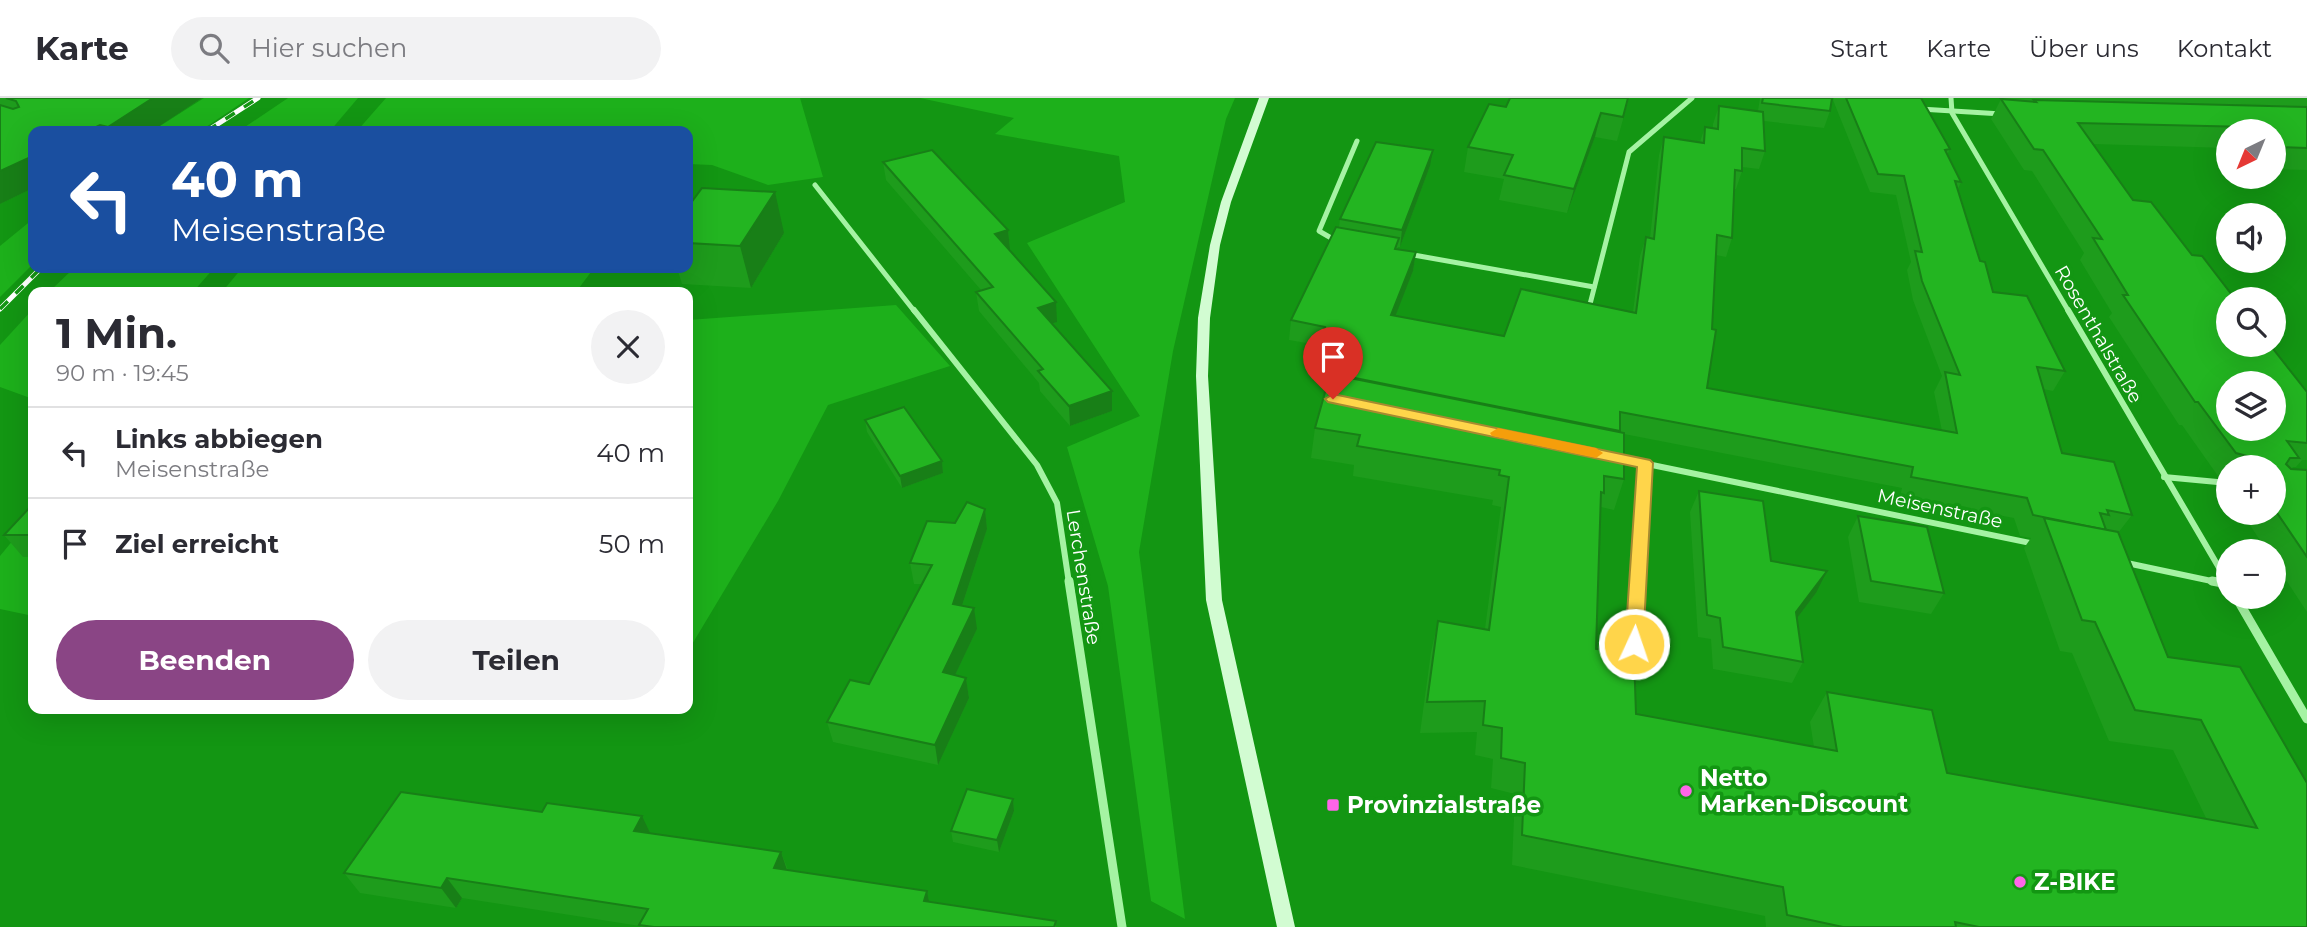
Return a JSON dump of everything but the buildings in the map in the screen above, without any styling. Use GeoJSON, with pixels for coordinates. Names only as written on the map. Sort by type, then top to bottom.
{"type":"FeatureCollection","features":[{"type":"Feature","properties":{"kind":"main road"},"geometry":{"type":"LineString","coordinates":[[1264,98],[1226,202],[1215,245],[1204,318],[1202,376],[1214,600],[1286,927]]}},
{"type":"Feature","properties":{"kind":"street"},"geometry":{"type":"LineString","coordinates":[[1586,319],[1629,152],[1692,98]]}},
{"type":"Feature","properties":{"kind":"street","name":"Rosenthalstraße"},"geometry":{"type":"LineString","coordinates":[[1951,98],[1952,113],[2216,564]]}},
{"type":"Feature","properties":{"kind":"street"},"geometry":{"type":"LineString","coordinates":[[1911,107],[1952,113],[2007,114]]}},
{"type":"Feature","properties":{"kind":"street"},"geometry":{"type":"LineString","coordinates":[[1349,244],[1336,241],[1319,231],[1357,141]]}},
{"type":"Feature","properties":{"kind":"street","name":"Lerchenstraße"},"geometry":{"type":"LineString","coordinates":[[816,185],[1037,465],[1057,503],[1122,927]]}},
{"type":"Feature","properties":{"kind":"street"},"geometry":{"type":"LineString","coordinates":[[1404,253],[1594,286]]}},
{"type":"Feature","properties":{"kind":"street","name":"Meisenstraße"},"geometry":{"type":"LineString","coordinates":[[1604,455],[2038,545]]}},
{"type":"Feature","properties":{"kind":"street"},"geometry":{"type":"LineString","coordinates":[[1634,644],[1645,463]]}},
{"type":"Feature","properties":{"kind":"street"},"geometry":{"type":"LineString","coordinates":[[2164,477],[2216,482]]}},
{"type":"Feature","properties":{"kind":"street"},"geometry":{"type":"LineString","coordinates":[[2119,562],[2216,582]]}},
{"type":"Feature","properties":{"kind":"street"},"geometry":{"type":"LineString","coordinates":[[2243,609],[2307,719]]}},
{"type":"Feature","properties":{"kind":"green space"},"geometry":{"type":"Polygon","coordinates":[[[204,98],[249,98],[207,126],[160,126],[204,98]]]}},
{"type":"Feature","properties":{"kind":"green space"},"geometry":{"type":"Polygon","coordinates":[[[288,98],[358,98],[334,126],[246,126],[288,98]]]}},
{"type":"Feature","properties":{"kind":"green space"},"geometry":{"type":"Polygon","coordinates":[[[386,98],[800,98],[823,177],[768,185],[712,165],[693,164],[693,126],[361,126],[386,98]]]}},
{"type":"Feature","properties":{"kind":"green space"},"geometry":{"type":"Polygon","coordinates":[[[920,98],[1235,98],[1226,119],[1173,351],[1139,552],[1185,919],[1151,901],[1108,586],[1067,447],[1140,416],[1027,243],[1125,202],[1119,156],[995,134],[1014,118],[920,98]]]}},
{"type":"Feature","properties":{"kind":"green space"},"geometry":{"type":"Polygon","coordinates":[[[28,223],[28,269],[0,297],[0,246],[28,223]]]}},
{"type":"Feature","properties":{"kind":"green space"},"geometry":{"type":"Polygon","coordinates":[[[69,273],[210,273],[197,287],[54,287],[69,273]]]}},
{"type":"Feature","properties":{"kind":"green space"},"geometry":{"type":"Polygon","coordinates":[[[238,273],[590,273],[580,287],[226,287],[238,273]]]}},
{"type":"Feature","properties":{"kind":"green space"},"geometry":{"type":"Polygon","coordinates":[[[896,305],[950,366],[828,405],[778,501],[693,643],[693,320],[896,305]]]}},
{"type":"Feature","properties":{"kind":"green space"},"geometry":{"type":"Polygon","coordinates":[[[28,314],[28,397],[0,387],[0,345],[28,314]]]}},
{"type":"Feature","properties":{"kind":"green space"},"geometry":{"type":"Polygon","coordinates":[[[28,522],[28,615],[0,609],[0,556],[28,522]]]}},
{"type":"Feature","properties":{"kind":"railway"},"geometry":{"type":"LineString","coordinates":[[215,126],[258,98]]}},
{"type":"Feature","properties":{"kind":"railway"},"geometry":{"type":"LineString","coordinates":[[0,309],[36,273]]}},
{"type":"Feature","properties":{"kind":"slow traffic"},"geometry":{"type":"LineString","coordinates":[[1498,433],[1596,453]]}},
{"type":"Feature","properties":{"kind":"place","name":"Netto Marken-Discount"},"geometry":{"type":"Point","coordinates":[1686,791]}},
{"type":"Feature","properties":{"kind":"place","name":"Provinzialstraße"},"geometry":{"type":"Point","coordinates":[1333,805]}},
{"type":"Feature","properties":{"kind":"place","name":"Z-BIKE"},"geometry":{"type":"Point","coordinates":[2020,882]}},
{"type":"Feature","properties":{"kind":"route"},"geometry":{"type":"LineString","coordinates":[[1333,399],[1645,463],[1634,644]]}}]}
